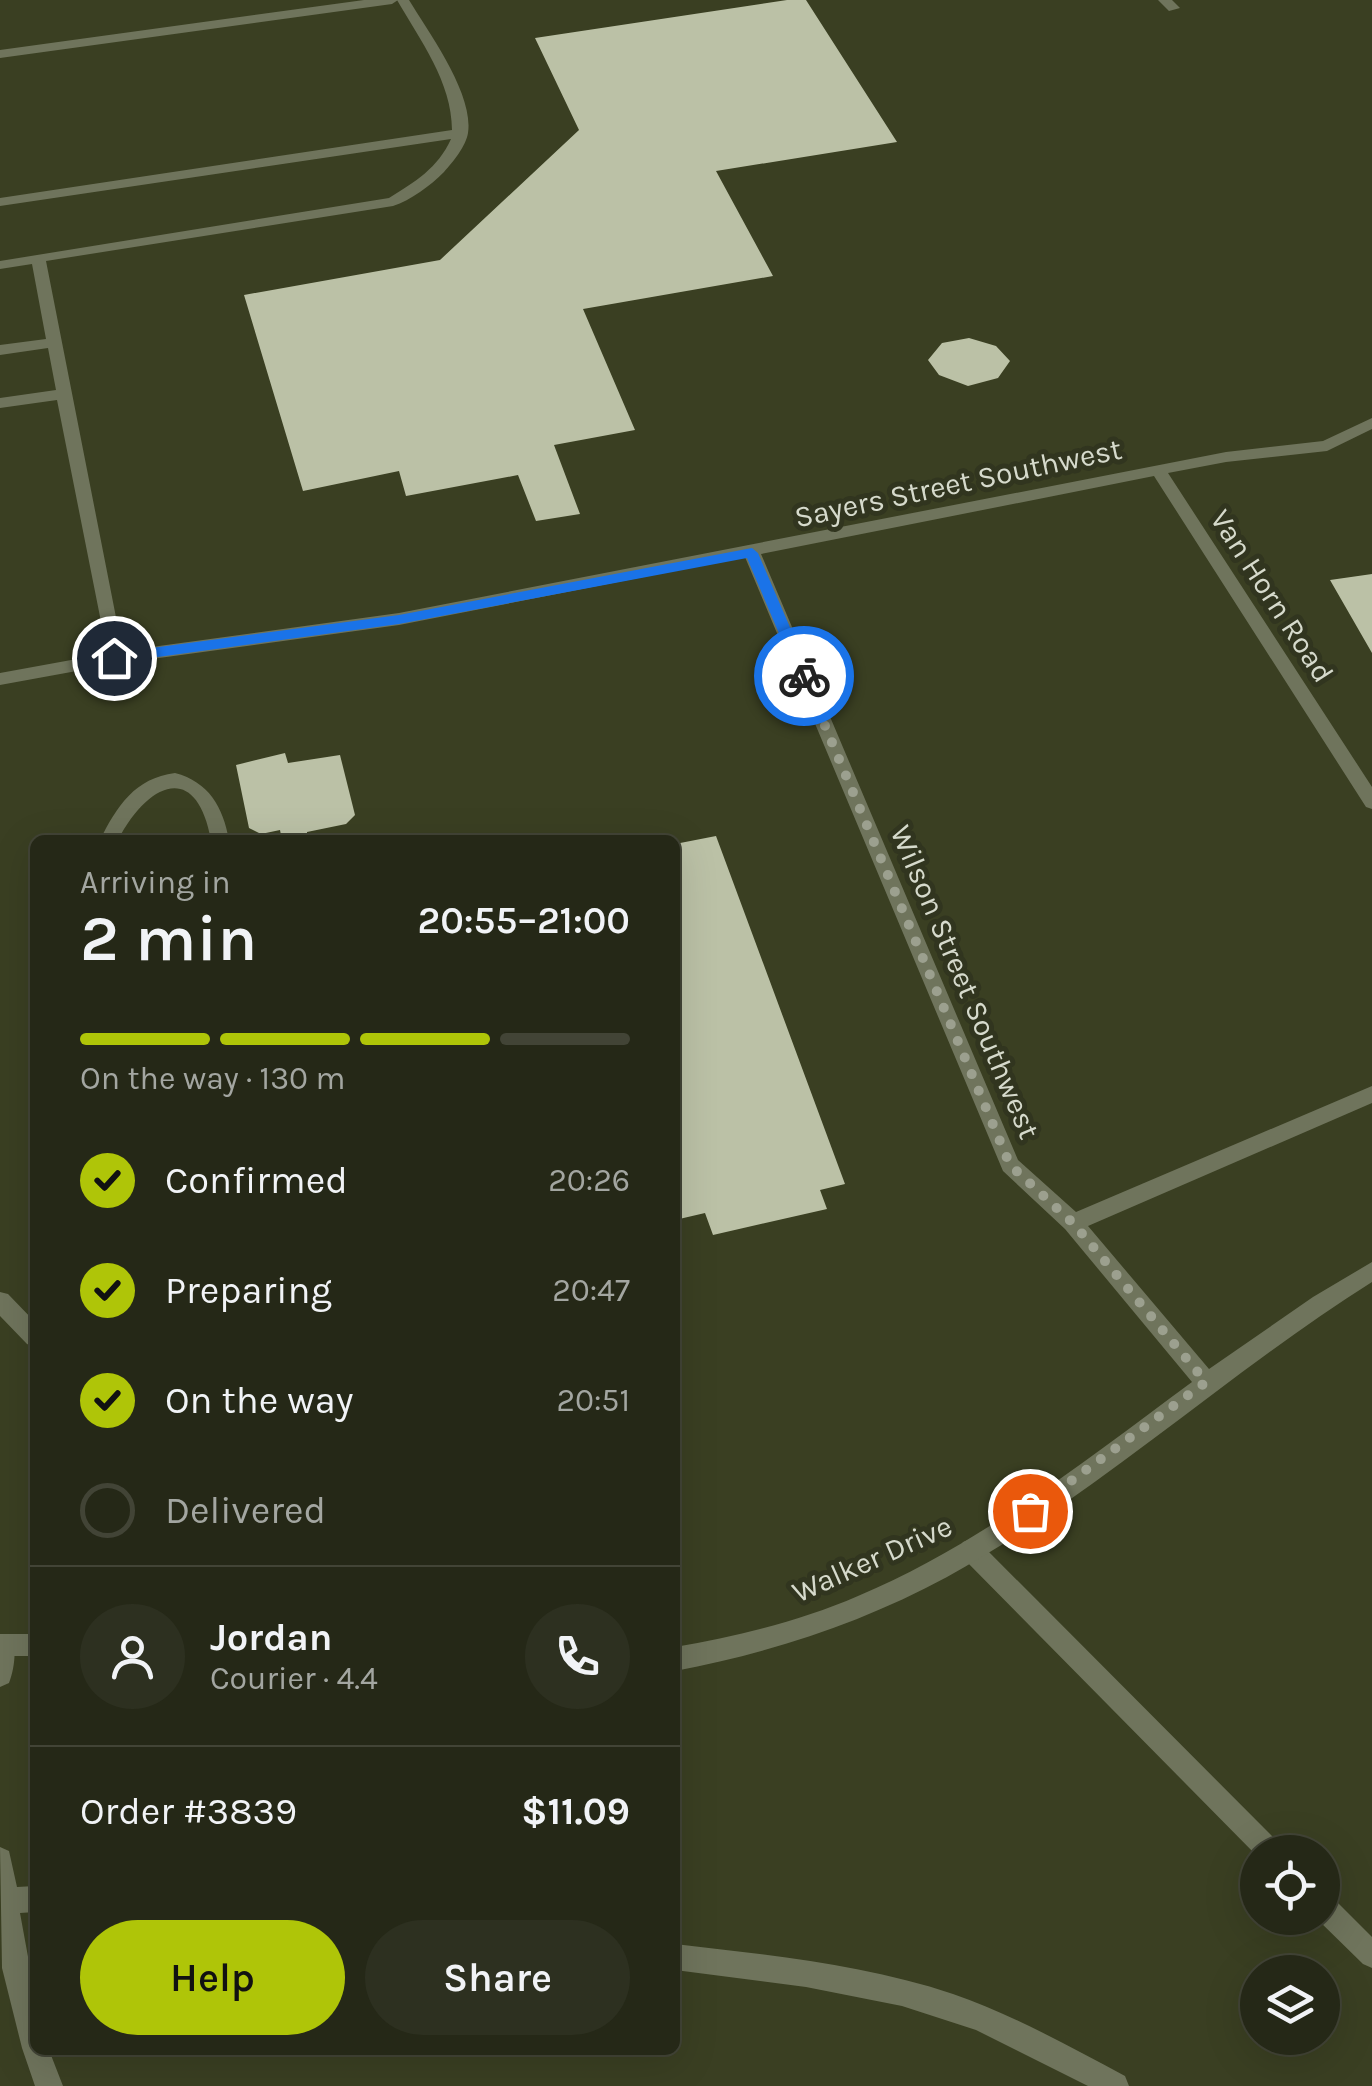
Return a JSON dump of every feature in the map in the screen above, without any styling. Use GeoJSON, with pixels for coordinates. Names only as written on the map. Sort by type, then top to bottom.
{"type":"FeatureCollection","features":[{"type":"Feature","properties":{"kind":"street"},"geometry":{"type":"LineString","coordinates":[[0,54],[326,4],[392,0]]}},
{"type":"Feature","properties":{"kind":"street"},"geometry":{"type":"LineString","coordinates":[[0,265],[393,202],[428,183],[456,153],[461,134],[458,100],[403,0]]}},
{"type":"Feature","properties":{"kind":"street"},"geometry":{"type":"LineString","coordinates":[[0,202],[461,134]]}},
{"type":"Feature","properties":{"kind":"street"},"geometry":{"type":"LineString","coordinates":[[38,258],[114,658]]}},
{"type":"Feature","properties":{"kind":"street"},"geometry":{"type":"LineString","coordinates":[[0,350],[54,342]]}},
{"type":"Feature","properties":{"kind":"street"},"geometry":{"type":"LineString","coordinates":[[0,404],[64,394]]}},
{"type":"Feature","properties":{"kind":"street","name":"Sayers Street Southwest"},"geometry":{"type":"LineString","coordinates":[[0,678],[114,658],[399,620],[1226,457],[1327,446],[1372,424]]}},
{"type":"Feature","properties":{"kind":"street","name":"Van Horn Road"},"geometry":{"type":"LineString","coordinates":[[1158,470],[1372,802]]}},
{"type":"Feature","properties":{"kind":"street","name":"Wilson Street Southwest"},"geometry":{"type":"LineString","coordinates":[[752,553],[1010,1165],[1074,1224],[1206,1382]]}},
{"type":"Feature","properties":{"kind":"street"},"geometry":{"type":"LineString","coordinates":[[112,835],[126,808],[149,786],[172,780],[205,794],[218,818],[220,835]]}},
{"type":"Feature","properties":{"kind":"street"},"geometry":{"type":"LineString","coordinates":[[1074,1224],[1372,1094]]}},
{"type":"Feature","properties":{"kind":"street","name":"Walker Drive"},"geometry":{"type":"LineString","coordinates":[[680,1658],[753,1642],[852,1610],[971,1550],[1206,1382],[1372,1271]]}},
{"type":"Feature","properties":{"kind":"street"},"geometry":{"type":"LineString","coordinates":[[0,1301],[30,1332]]}},
{"type":"Feature","properties":{"kind":"street"},"geometry":{"type":"LineString","coordinates":[[971,1550],[1253,1835]]}},
{"type":"Feature","properties":{"kind":"street"},"geometry":{"type":"LineString","coordinates":[[0,1674],[2,1645],[30,1645]]}},
{"type":"Feature","properties":{"kind":"street"},"geometry":{"type":"LineString","coordinates":[[0,1860],[15,1968],[30,2029]]}},
{"type":"Feature","properties":{"kind":"street"},"geometry":{"type":"LineString","coordinates":[[4,1901],[30,1899]]}},
{"type":"Feature","properties":{"kind":"street"},"geometry":{"type":"LineString","coordinates":[[1340,1923],[1372,1955]]}},
{"type":"Feature","properties":{"kind":"street"},"geometry":{"type":"LineString","coordinates":[[680,1958],[823,1976],[937,2002],[1064,2057],[1115,2086]]}},
{"type":"Feature","properties":{"kind":"street"},"geometry":{"type":"LineString","coordinates":[[37,2055],[49,2086]]}},
{"type":"Feature","properties":{"kind":"shaded area"},"geometry":{"type":"Polygon","coordinates":[[[0,0],[1372,0],[1372,2086],[0,2086],[0,0]]]}},
{"type":"Feature","properties":{"kind":"building"},"geometry":{"type":"Polygon","coordinates":[[[806,0],[897,142],[716,171],[773,276],[583,309],[635,430],[554,445],[580,514],[536,521],[518,475],[406,496],[399,471],[303,491],[244,295],[440,260],[579,130],[535,38],[806,0]]]}},
{"type":"Feature","properties":{"kind":"building"},"geometry":{"type":"Polygon","coordinates":[[[969,338],[996,346],[1010,361],[998,378],[968,386],[939,375],[928,360],[942,343],[969,338]]]}},
{"type":"Feature","properties":{"kind":"building"},"geometry":{"type":"Polygon","coordinates":[[[1372,574],[1372,653],[1330,580],[1372,574]]]}},
{"type":"Feature","properties":{"kind":"building"},"geometry":{"type":"Polygon","coordinates":[[[285,753],[288,763],[340,755],[355,815],[346,824],[307,835],[281,835],[280,830],[261,834],[249,828],[236,765],[285,753]]]}},
{"type":"Feature","properties":{"kind":"building"},"geometry":{"type":"Polygon","coordinates":[[[716,836],[845,1184],[820,1190],[827,1209],[713,1235],[705,1213],[680,1219],[680,843],[716,836]]]}},
{"type":"Feature","properties":{"kind":"way so far"},"geometry":{"type":"LineString","coordinates":[[804,676],[1010,1165],[1074,1224],[1206,1382],[1030,1511]]}},
{"type":"Feature","properties":{"kind":"route"},"geometry":{"type":"LineString","coordinates":[[114,658],[399,620],[752,553],[804,676]]}}]}
